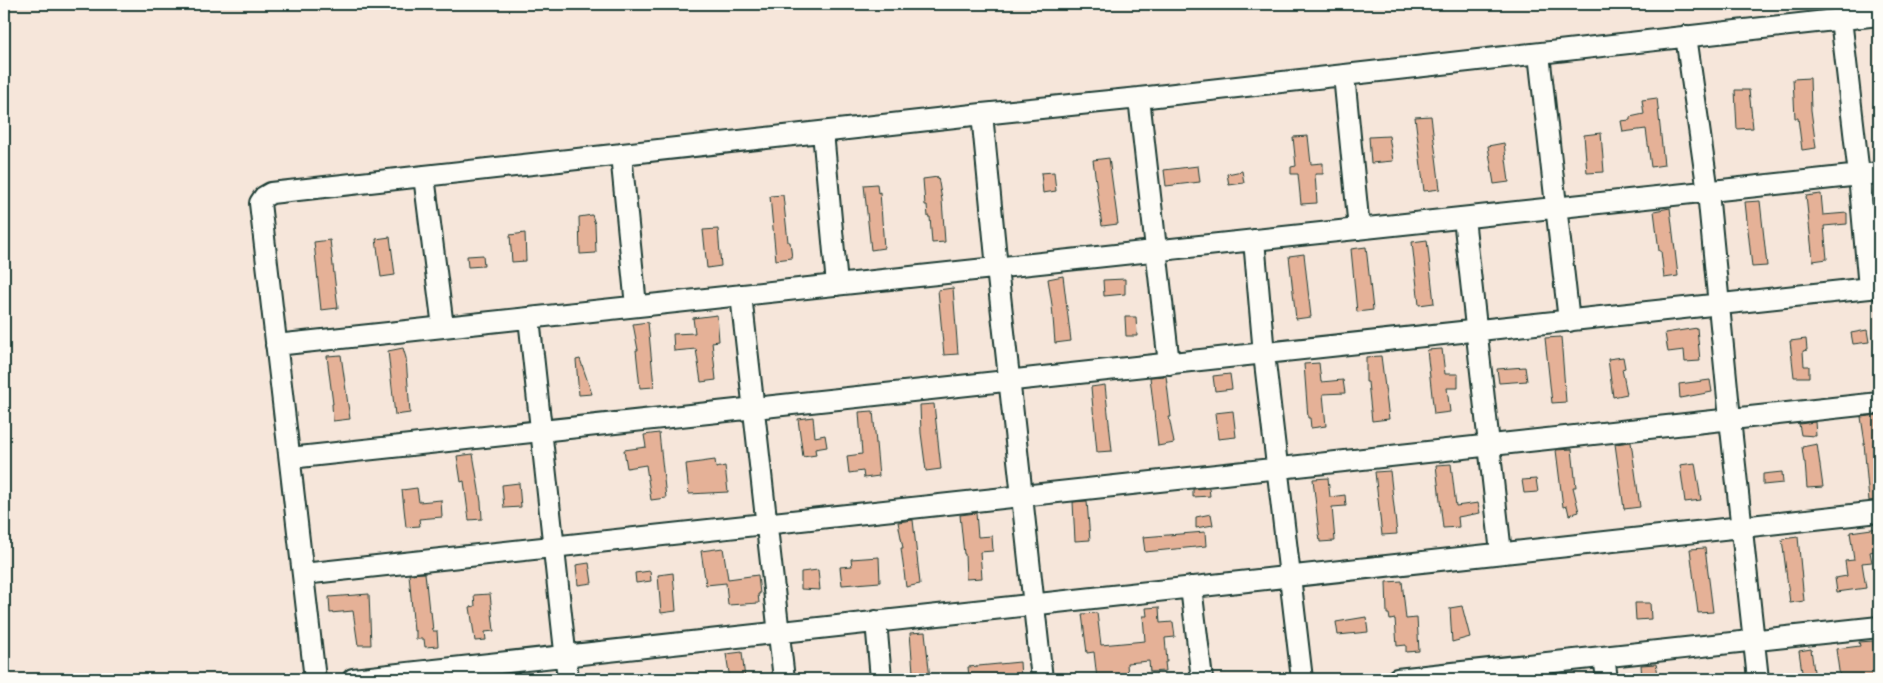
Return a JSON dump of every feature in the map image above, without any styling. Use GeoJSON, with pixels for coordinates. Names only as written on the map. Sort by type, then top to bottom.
{"type":"FeatureCollection","features":[{"type":"Feature","properties":{"kind":"street"},"geometry":{"type":"LineString","coordinates":[[315,679],[260,203],[264,197],[271,193],[1879,15]]}},
{"type":"Feature","properties":{"kind":"street"},"geometry":{"type":"LineString","coordinates":[[290,458],[1874,288],[1869,174],[1841,19]]}},
{"type":"Feature","properties":{"kind":"street"},"geometry":{"type":"LineString","coordinates":[[1686,36],[1708,192],[1718,305],[1758,679]]}},
{"type":"Feature","properties":{"kind":"street"},"geometry":{"type":"LineString","coordinates":[[1539,54],[1568,321]]}},
{"type":"Feature","properties":{"kind":"street"},"geometry":{"type":"LineString","coordinates":[[1344,75],[1359,229]]}},
{"type":"Feature","properties":{"kind":"street"},"geometry":{"type":"LineString","coordinates":[[1140,98],[1169,364]]}},
{"type":"Feature","properties":{"kind":"street"},"geometry":{"type":"LineString","coordinates":[[982,114],[1042,679]]}},
{"type":"Feature","properties":{"kind":"street"},"geometry":{"type":"LineString","coordinates":[[823,132],[837,285]]}},
{"type":"Feature","properties":{"kind":"street"},"geometry":{"type":"LineString","coordinates":[[621,154],[636,306]]}},
{"type":"Feature","properties":{"kind":"street"},"geometry":{"type":"LineString","coordinates":[[276,345],[1869,174]]}},
{"type":"Feature","properties":{"kind":"street"},"geometry":{"type":"LineString","coordinates":[[424,176],[443,327]]}},
{"type":"Feature","properties":{"kind":"street"},"geometry":{"type":"LineString","coordinates":[[1464,218],[1501,553]]}},
{"type":"Feature","properties":{"kind":"street"},"geometry":{"type":"LineString","coordinates":[[1254,240],[1264,354],[1302,679]]}},
{"type":"Feature","properties":{"kind":"street"},"geometry":{"type":"LineString","coordinates":[[742,295],[784,679]]}},
{"type":"Feature","properties":{"kind":"street"},"geometry":{"type":"LineString","coordinates":[[529,318],[568,679]]}},
{"type":"Feature","properties":{"kind":"street"},"geometry":{"type":"LineString","coordinates":[[303,574],[1879,403]]}},
{"type":"Feature","properties":{"kind":"street"},"geometry":{"type":"LineString","coordinates":[[353,679],[472,673],[565,655],[1879,512]]}},
{"type":"Feature","properties":{"kind":"street"},"geometry":{"type":"LineString","coordinates":[[1191,587],[1202,679]]}},
{"type":"Feature","properties":{"kind":"street"},"geometry":{"type":"LineString","coordinates":[[876,621],[881,679]]}},
{"type":"Feature","properties":{"kind":"street"},"geometry":{"type":"LineString","coordinates":[[1405,679],[1879,627]]}},
{"type":"Feature","properties":{"kind":"street"},"geometry":{"type":"LineString","coordinates":[[1604,657],[1607,679]]}},
{"type":"Feature","properties":{"kind":"building"},"geometry":{"type":"Polygon","coordinates":[[[1810,78],[1811,110],[1816,148],[1802,150],[1798,118],[1795,118],[1793,79],[1810,78]]]}},
{"type":"Feature","properties":{"kind":"building"},"geometry":{"type":"Polygon","coordinates":[[[1735,90],[1749,90],[1753,128],[1737,129],[1735,90]]]}},
{"type":"Feature","properties":{"kind":"building"},"geometry":{"type":"Polygon","coordinates":[[[1657,98],[1664,165],[1651,167],[1646,129],[1623,132],[1621,121],[1630,120],[1630,117],[1644,114],[1642,100],[1657,98]]]}},
{"type":"Feature","properties":{"kind":"building"},"geometry":{"type":"Polygon","coordinates":[[[1431,116],[1440,189],[1424,191],[1415,117],[1431,116]]]}},
{"type":"Feature","properties":{"kind":"building"},"geometry":{"type":"Polygon","coordinates":[[[1601,133],[1604,172],[1587,173],[1584,135],[1601,133]]]}},
{"type":"Feature","properties":{"kind":"building"},"geometry":{"type":"Polygon","coordinates":[[[1308,136],[1311,164],[1323,163],[1323,174],[1315,174],[1317,203],[1301,204],[1298,174],[1291,174],[1291,167],[1296,166],[1293,137],[1308,136]]]}},
{"type":"Feature","properties":{"kind":"building"},"geometry":{"type":"Polygon","coordinates":[[[1389,136],[1393,161],[1371,163],[1369,137],[1389,136]]]}},
{"type":"Feature","properties":{"kind":"building"},"geometry":{"type":"Polygon","coordinates":[[[1504,143],[1509,182],[1494,184],[1488,146],[1504,143]]]}},
{"type":"Feature","properties":{"kind":"building"},"geometry":{"type":"Polygon","coordinates":[[[1109,158],[1118,224],[1102,226],[1093,160],[1109,158]]]}},
{"type":"Feature","properties":{"kind":"building"},"geometry":{"type":"Polygon","coordinates":[[[1198,166],[1200,182],[1166,186],[1164,170],[1198,166]]]}},
{"type":"Feature","properties":{"kind":"building"},"geometry":{"type":"Polygon","coordinates":[[[1242,171],[1244,183],[1229,185],[1227,174],[1242,171]]]}},
{"type":"Feature","properties":{"kind":"building"},"geometry":{"type":"Polygon","coordinates":[[[1054,172],[1056,191],[1043,193],[1041,173],[1054,172]]]}},
{"type":"Feature","properties":{"kind":"building"},"geometry":{"type":"Polygon","coordinates":[[[938,177],[942,200],[945,242],[932,243],[930,217],[928,217],[927,205],[925,205],[923,179],[938,177]]]}},
{"type":"Feature","properties":{"kind":"building"},"geometry":{"type":"Polygon","coordinates":[[[877,184],[878,193],[880,192],[884,248],[871,250],[864,185],[877,184]]]}},
{"type":"Feature","properties":{"kind":"building"},"geometry":{"type":"Polygon","coordinates":[[[1821,194],[1823,215],[1847,213],[1847,224],[1824,226],[1827,259],[1813,261],[1806,196],[1821,194]]]}},
{"type":"Feature","properties":{"kind":"building"},"geometry":{"type":"Polygon","coordinates":[[[783,195],[788,242],[790,242],[792,258],[776,260],[770,196],[783,195]]]}},
{"type":"Feature","properties":{"kind":"building"},"geometry":{"type":"Polygon","coordinates":[[[1760,201],[1767,266],[1752,267],[1745,202],[1760,201]]]}},
{"type":"Feature","properties":{"kind":"building"},"geometry":{"type":"Polygon","coordinates":[[[1670,208],[1678,276],[1664,278],[1654,211],[1670,208]]]}},
{"type":"Feature","properties":{"kind":"building"},"geometry":{"type":"Polygon","coordinates":[[[592,215],[595,224],[596,253],[580,254],[579,217],[592,215]]]}},
{"type":"Feature","properties":{"kind":"building"},"geometry":{"type":"Polygon","coordinates":[[[718,229],[721,266],[707,268],[703,230],[718,229]]]}},
{"type":"Feature","properties":{"kind":"building"},"geometry":{"type":"Polygon","coordinates":[[[525,233],[526,261],[512,262],[510,235],[525,233]]]}},
{"type":"Feature","properties":{"kind":"building"},"geometry":{"type":"Polygon","coordinates":[[[390,237],[395,275],[381,277],[376,239],[390,237]]]}},
{"type":"Feature","properties":{"kind":"building"},"geometry":{"type":"Polygon","coordinates":[[[330,240],[338,308],[321,310],[314,242],[330,240]]]}},
{"type":"Feature","properties":{"kind":"building"},"geometry":{"type":"Polygon","coordinates":[[[1427,240],[1434,303],[1419,305],[1412,242],[1427,240]]]}},
{"type":"Feature","properties":{"kind":"building"},"geometry":{"type":"Polygon","coordinates":[[[1366,247],[1373,310],[1357,312],[1351,249],[1366,247]]]}},
{"type":"Feature","properties":{"kind":"building"},"geometry":{"type":"Polygon","coordinates":[[[1304,254],[1311,317],[1296,319],[1289,256],[1304,254]]]}},
{"type":"Feature","properties":{"kind":"building"},"geometry":{"type":"Polygon","coordinates":[[[483,255],[484,266],[468,267],[467,256],[483,255]]]}},
{"type":"Feature","properties":{"kind":"building"},"geometry":{"type":"Polygon","coordinates":[[[1063,276],[1071,341],[1055,343],[1048,279],[1063,276]]]}},
{"type":"Feature","properties":{"kind":"building"},"geometry":{"type":"Polygon","coordinates":[[[1125,279],[1125,294],[1104,296],[1103,280],[1125,279]]]}},
{"type":"Feature","properties":{"kind":"building"},"geometry":{"type":"Polygon","coordinates":[[[953,288],[958,354],[944,355],[938,290],[953,288]]]}},
{"type":"Feature","properties":{"kind":"building"},"geometry":{"type":"Polygon","coordinates":[[[717,315],[719,341],[712,342],[716,380],[701,382],[696,349],[674,351],[673,334],[695,333],[693,318],[717,315]]]}},
{"type":"Feature","properties":{"kind":"building"},"geometry":{"type":"Polygon","coordinates":[[[1125,317],[1136,317],[1137,336],[1126,336],[1125,317]]]}},
{"type":"Feature","properties":{"kind":"building"},"geometry":{"type":"Polygon","coordinates":[[[648,322],[654,387],[640,388],[636,350],[638,350],[633,324],[648,322]]]}},
{"type":"Feature","properties":{"kind":"building"},"geometry":{"type":"Polygon","coordinates":[[[1697,328],[1700,361],[1685,362],[1684,350],[1668,352],[1665,333],[1697,328]]]}},
{"type":"Feature","properties":{"kind":"building"},"geometry":{"type":"Polygon","coordinates":[[[1867,330],[1869,342],[1853,344],[1851,333],[1867,330]]]}},
{"type":"Feature","properties":{"kind":"building"},"geometry":{"type":"Polygon","coordinates":[[[1561,337],[1566,402],[1552,403],[1545,338],[1561,337]]]}},
{"type":"Feature","properties":{"kind":"building"},"geometry":{"type":"Polygon","coordinates":[[[1806,339],[1807,350],[1803,351],[1804,366],[1809,366],[1809,377],[1794,377],[1790,341],[1806,339]]]}},
{"type":"Feature","properties":{"kind":"building"},"geometry":{"type":"Polygon","coordinates":[[[403,348],[406,358],[410,413],[395,415],[388,351],[403,348]]]}},
{"type":"Feature","properties":{"kind":"building"},"geometry":{"type":"Polygon","coordinates":[[[1442,349],[1445,374],[1458,374],[1458,388],[1447,388],[1450,412],[1434,414],[1427,350],[1442,349]]]}},
{"type":"Feature","properties":{"kind":"building"},"geometry":{"type":"Polygon","coordinates":[[[341,355],[350,419],[333,421],[333,404],[327,356],[341,355]]]}},
{"type":"Feature","properties":{"kind":"building"},"geometry":{"type":"Polygon","coordinates":[[[1381,356],[1389,419],[1372,421],[1368,382],[1366,382],[1366,357],[1381,356]]]}},
{"type":"Feature","properties":{"kind":"building"},"geometry":{"type":"Polygon","coordinates":[[[1623,357],[1625,368],[1622,369],[1627,394],[1613,397],[1608,359],[1623,357]]]}},
{"type":"Feature","properties":{"kind":"building"},"geometry":{"type":"Polygon","coordinates":[[[580,359],[592,394],[579,395],[576,360],[580,359]]]}},
{"type":"Feature","properties":{"kind":"building"},"geometry":{"type":"Polygon","coordinates":[[[1319,363],[1321,382],[1343,380],[1345,393],[1323,394],[1326,426],[1311,428],[1310,418],[1308,418],[1304,364],[1319,363]]]}},
{"type":"Feature","properties":{"kind":"building"},"geometry":{"type":"Polygon","coordinates":[[[1525,367],[1527,381],[1499,383],[1497,369],[1525,367]]]}},
{"type":"Feature","properties":{"kind":"building"},"geometry":{"type":"Polygon","coordinates":[[[1230,374],[1232,389],[1215,391],[1213,376],[1230,374]]]}},
{"type":"Feature","properties":{"kind":"building"},"geometry":{"type":"Polygon","coordinates":[[[1166,376],[1171,417],[1169,417],[1174,443],[1158,446],[1150,377],[1166,376]]]}},
{"type":"Feature","properties":{"kind":"building"},"geometry":{"type":"Polygon","coordinates":[[[1710,380],[1712,392],[1680,398],[1679,384],[1710,380]]]}},
{"type":"Feature","properties":{"kind":"building"},"geometry":{"type":"Polygon","coordinates":[[[1105,385],[1112,451],[1097,452],[1091,387],[1105,385]]]}},
{"type":"Feature","properties":{"kind":"building"},"geometry":{"type":"Polygon","coordinates":[[[934,404],[941,469],[926,471],[921,433],[920,405],[934,404]]]}},
{"type":"Feature","properties":{"kind":"building"},"geometry":{"type":"Polygon","coordinates":[[[873,411],[879,476],[864,478],[863,471],[849,473],[847,456],[862,454],[859,412],[873,411]]]}},
{"type":"Feature","properties":{"kind":"building"},"geometry":{"type":"Polygon","coordinates":[[[1233,411],[1236,437],[1218,439],[1215,413],[1233,411]]]}},
{"type":"Feature","properties":{"kind":"building"},"geometry":{"type":"Polygon","coordinates":[[[1877,415],[1879,431],[1878,500],[1869,501],[1865,443],[1861,417],[1877,415]]]}},
{"type":"Feature","properties":{"kind":"building"},"geometry":{"type":"Polygon","coordinates":[[[813,417],[815,437],[825,435],[827,447],[815,449],[816,455],[803,457],[798,419],[813,417]]]}},
{"type":"Feature","properties":{"kind":"building"},"geometry":{"type":"Polygon","coordinates":[[[1815,422],[1816,436],[1801,435],[1799,424],[1815,422]]]}},
{"type":"Feature","properties":{"kind":"building"},"geometry":{"type":"Polygon","coordinates":[[[659,433],[666,498],[651,500],[646,465],[627,468],[624,450],[646,447],[644,435],[659,433]]]}},
{"type":"Feature","properties":{"kind":"building"},"geometry":{"type":"Polygon","coordinates":[[[1631,442],[1640,507],[1624,509],[1615,444],[1631,442]]]}},
{"type":"Feature","properties":{"kind":"building"},"geometry":{"type":"Polygon","coordinates":[[[1817,444],[1823,487],[1807,488],[1802,447],[1817,444]]]}},
{"type":"Feature","properties":{"kind":"building"},"geometry":{"type":"Polygon","coordinates":[[[1572,449],[1576,487],[1573,487],[1579,512],[1569,515],[1567,506],[1563,507],[1556,450],[1572,449]]]}},
{"type":"Feature","properties":{"kind":"building"},"geometry":{"type":"Polygon","coordinates":[[[473,454],[482,519],[469,520],[464,481],[461,482],[457,456],[473,454]]]}},
{"type":"Feature","properties":{"kind":"building"},"geometry":{"type":"Polygon","coordinates":[[[715,460],[716,468],[725,466],[728,492],[689,494],[686,464],[715,460]]]}},
{"type":"Feature","properties":{"kind":"building"},"geometry":{"type":"Polygon","coordinates":[[[1695,463],[1701,500],[1685,502],[1680,465],[1695,463]]]}},
{"type":"Feature","properties":{"kind":"building"},"geometry":{"type":"Polygon","coordinates":[[[1451,464],[1456,506],[1478,503],[1480,513],[1458,517],[1459,527],[1443,528],[1436,465],[1451,464]]]}},
{"type":"Feature","properties":{"kind":"building"},"geometry":{"type":"Polygon","coordinates":[[[1390,471],[1397,534],[1382,535],[1375,472],[1390,471]]]}},
{"type":"Feature","properties":{"kind":"building"},"geometry":{"type":"Polygon","coordinates":[[[1782,472],[1783,483],[1763,485],[1763,474],[1782,472]]]}},
{"type":"Feature","properties":{"kind":"building"},"geometry":{"type":"Polygon","coordinates":[[[1328,478],[1330,497],[1345,495],[1346,506],[1332,507],[1335,541],[1320,542],[1313,479],[1328,478]]]}},
{"type":"Feature","properties":{"kind":"building"},"geometry":{"type":"Polygon","coordinates":[[[1536,479],[1538,492],[1524,493],[1522,480],[1536,479]]]}},
{"type":"Feature","properties":{"kind":"building"},"geometry":{"type":"Polygon","coordinates":[[[519,483],[521,507],[504,508],[502,485],[519,483]]]}},
{"type":"Feature","properties":{"kind":"building"},"geometry":{"type":"Polygon","coordinates":[[[417,488],[419,502],[441,500],[442,517],[419,519],[420,526],[406,527],[402,490],[417,488]]]}},
{"type":"Feature","properties":{"kind":"building"},"geometry":{"type":"Polygon","coordinates":[[[1209,488],[1210,496],[1193,497],[1193,489],[1209,488]]]}},
{"type":"Feature","properties":{"kind":"building"},"geometry":{"type":"Polygon","coordinates":[[[1087,501],[1090,540],[1075,541],[1073,502],[1087,501]]]}},
{"type":"Feature","properties":{"kind":"building"},"geometry":{"type":"Polygon","coordinates":[[[976,513],[978,537],[992,536],[993,551],[980,552],[982,578],[966,579],[960,515],[976,513]]]}},
{"type":"Feature","properties":{"kind":"building"},"geometry":{"type":"Polygon","coordinates":[[[1211,514],[1213,525],[1196,528],[1196,517],[1211,514]]]}},
{"type":"Feature","properties":{"kind":"building"},"geometry":{"type":"Polygon","coordinates":[[[913,520],[920,584],[906,587],[901,548],[903,548],[898,522],[913,520]]]}},
{"type":"Feature","properties":{"kind":"building"},"geometry":{"type":"Polygon","coordinates":[[[1879,528],[1879,550],[1870,552],[1872,562],[1862,563],[1866,588],[1837,592],[1835,578],[1847,576],[1845,561],[1854,560],[1850,532],[1879,528]]]}},
{"type":"Feature","properties":{"kind":"building"},"geometry":{"type":"Polygon","coordinates":[[[1205,532],[1206,546],[1145,552],[1143,537],[1205,532]]]}},
{"type":"Feature","properties":{"kind":"building"},"geometry":{"type":"Polygon","coordinates":[[[1798,537],[1804,601],[1790,603],[1782,539],[1798,537]]]}},
{"type":"Feature","properties":{"kind":"building"},"geometry":{"type":"Polygon","coordinates":[[[723,548],[728,579],[758,575],[759,603],[728,605],[726,583],[706,585],[701,551],[723,548]]]}},
{"type":"Feature","properties":{"kind":"building"},"geometry":{"type":"Polygon","coordinates":[[[1705,548],[1713,612],[1698,613],[1690,549],[1705,548]]]}},
{"type":"Feature","properties":{"kind":"building"},"geometry":{"type":"Polygon","coordinates":[[[879,557],[880,582],[842,585],[840,567],[852,566],[851,559],[879,557]]]}},
{"type":"Feature","properties":{"kind":"building"},"geometry":{"type":"Polygon","coordinates":[[[589,563],[592,583],[578,585],[576,565],[589,563]]]}},
{"type":"Feature","properties":{"kind":"building"},"geometry":{"type":"Polygon","coordinates":[[[818,570],[820,590],[801,589],[801,572],[818,570]]]}},
{"type":"Feature","properties":{"kind":"building"},"geometry":{"type":"Polygon","coordinates":[[[650,571],[651,581],[636,583],[635,573],[650,571]]]}},
{"type":"Feature","properties":{"kind":"building"},"geometry":{"type":"Polygon","coordinates":[[[425,573],[429,611],[431,611],[433,631],[437,631],[438,646],[425,647],[424,639],[416,639],[416,631],[414,631],[409,574],[425,573]]]}},
{"type":"Feature","properties":{"kind":"building"},"geometry":{"type":"Polygon","coordinates":[[[673,573],[676,611],[661,613],[658,575],[673,573]]]}},
{"type":"Feature","properties":{"kind":"building"},"geometry":{"type":"Polygon","coordinates":[[[1402,581],[1406,619],[1417,618],[1419,651],[1406,652],[1406,645],[1397,646],[1395,619],[1390,620],[1389,614],[1387,614],[1386,582],[1402,581]]]}},
{"type":"Feature","properties":{"kind":"building"},"geometry":{"type":"Polygon","coordinates":[[[369,594],[371,645],[358,645],[353,611],[330,613],[329,597],[369,594]]]}},
{"type":"Feature","properties":{"kind":"building"},"geometry":{"type":"Polygon","coordinates":[[[490,594],[494,631],[485,632],[486,640],[475,641],[470,607],[475,606],[474,595],[490,594]]]}},
{"type":"Feature","properties":{"kind":"building"},"geometry":{"type":"Polygon","coordinates":[[[1635,603],[1650,603],[1651,619],[1636,620],[1635,603]]]}},
{"type":"Feature","properties":{"kind":"building"},"geometry":{"type":"Polygon","coordinates":[[[1462,606],[1470,637],[1452,642],[1450,608],[1462,606]]]}},
{"type":"Feature","properties":{"kind":"building"},"geometry":{"type":"Polygon","coordinates":[[[1159,607],[1160,623],[1173,622],[1175,637],[1165,638],[1166,671],[1150,672],[1149,661],[1127,663],[1128,679],[1097,679],[1094,652],[1087,653],[1082,614],[1097,613],[1101,645],[1145,641],[1143,616],[1147,616],[1146,608],[1159,607]]]}},
{"type":"Feature","properties":{"kind":"building"},"geometry":{"type":"Polygon","coordinates":[[[1366,617],[1368,632],[1338,635],[1336,622],[1366,617]]]}},
{"type":"Feature","properties":{"kind":"building"},"geometry":{"type":"Polygon","coordinates":[[[925,632],[930,679],[919,679],[918,671],[913,672],[910,633],[925,632]]]}},
{"type":"Feature","properties":{"kind":"building"},"geometry":{"type":"Polygon","coordinates":[[[1873,641],[1876,679],[1861,679],[1861,676],[1840,678],[1836,649],[1860,646],[1859,642],[1873,641]]]}},
{"type":"Feature","properties":{"kind":"building"},"geometry":{"type":"Polygon","coordinates":[[[1811,649],[1815,679],[1803,679],[1799,651],[1811,649]]]}},
{"type":"Feature","properties":{"kind":"building"},"geometry":{"type":"Polygon","coordinates":[[[742,652],[745,679],[730,679],[726,654],[742,652]]]}},
{"type":"Feature","properties":{"kind":"building"},"geometry":{"type":"Polygon","coordinates":[[[1020,662],[1021,679],[1007,679],[1006,674],[969,677],[968,667],[1020,662]]]}},
{"type":"Feature","properties":{"kind":"building"},"geometry":{"type":"Polygon","coordinates":[[[1656,664],[1659,679],[1642,679],[1641,665],[1656,664]]]}}]}
